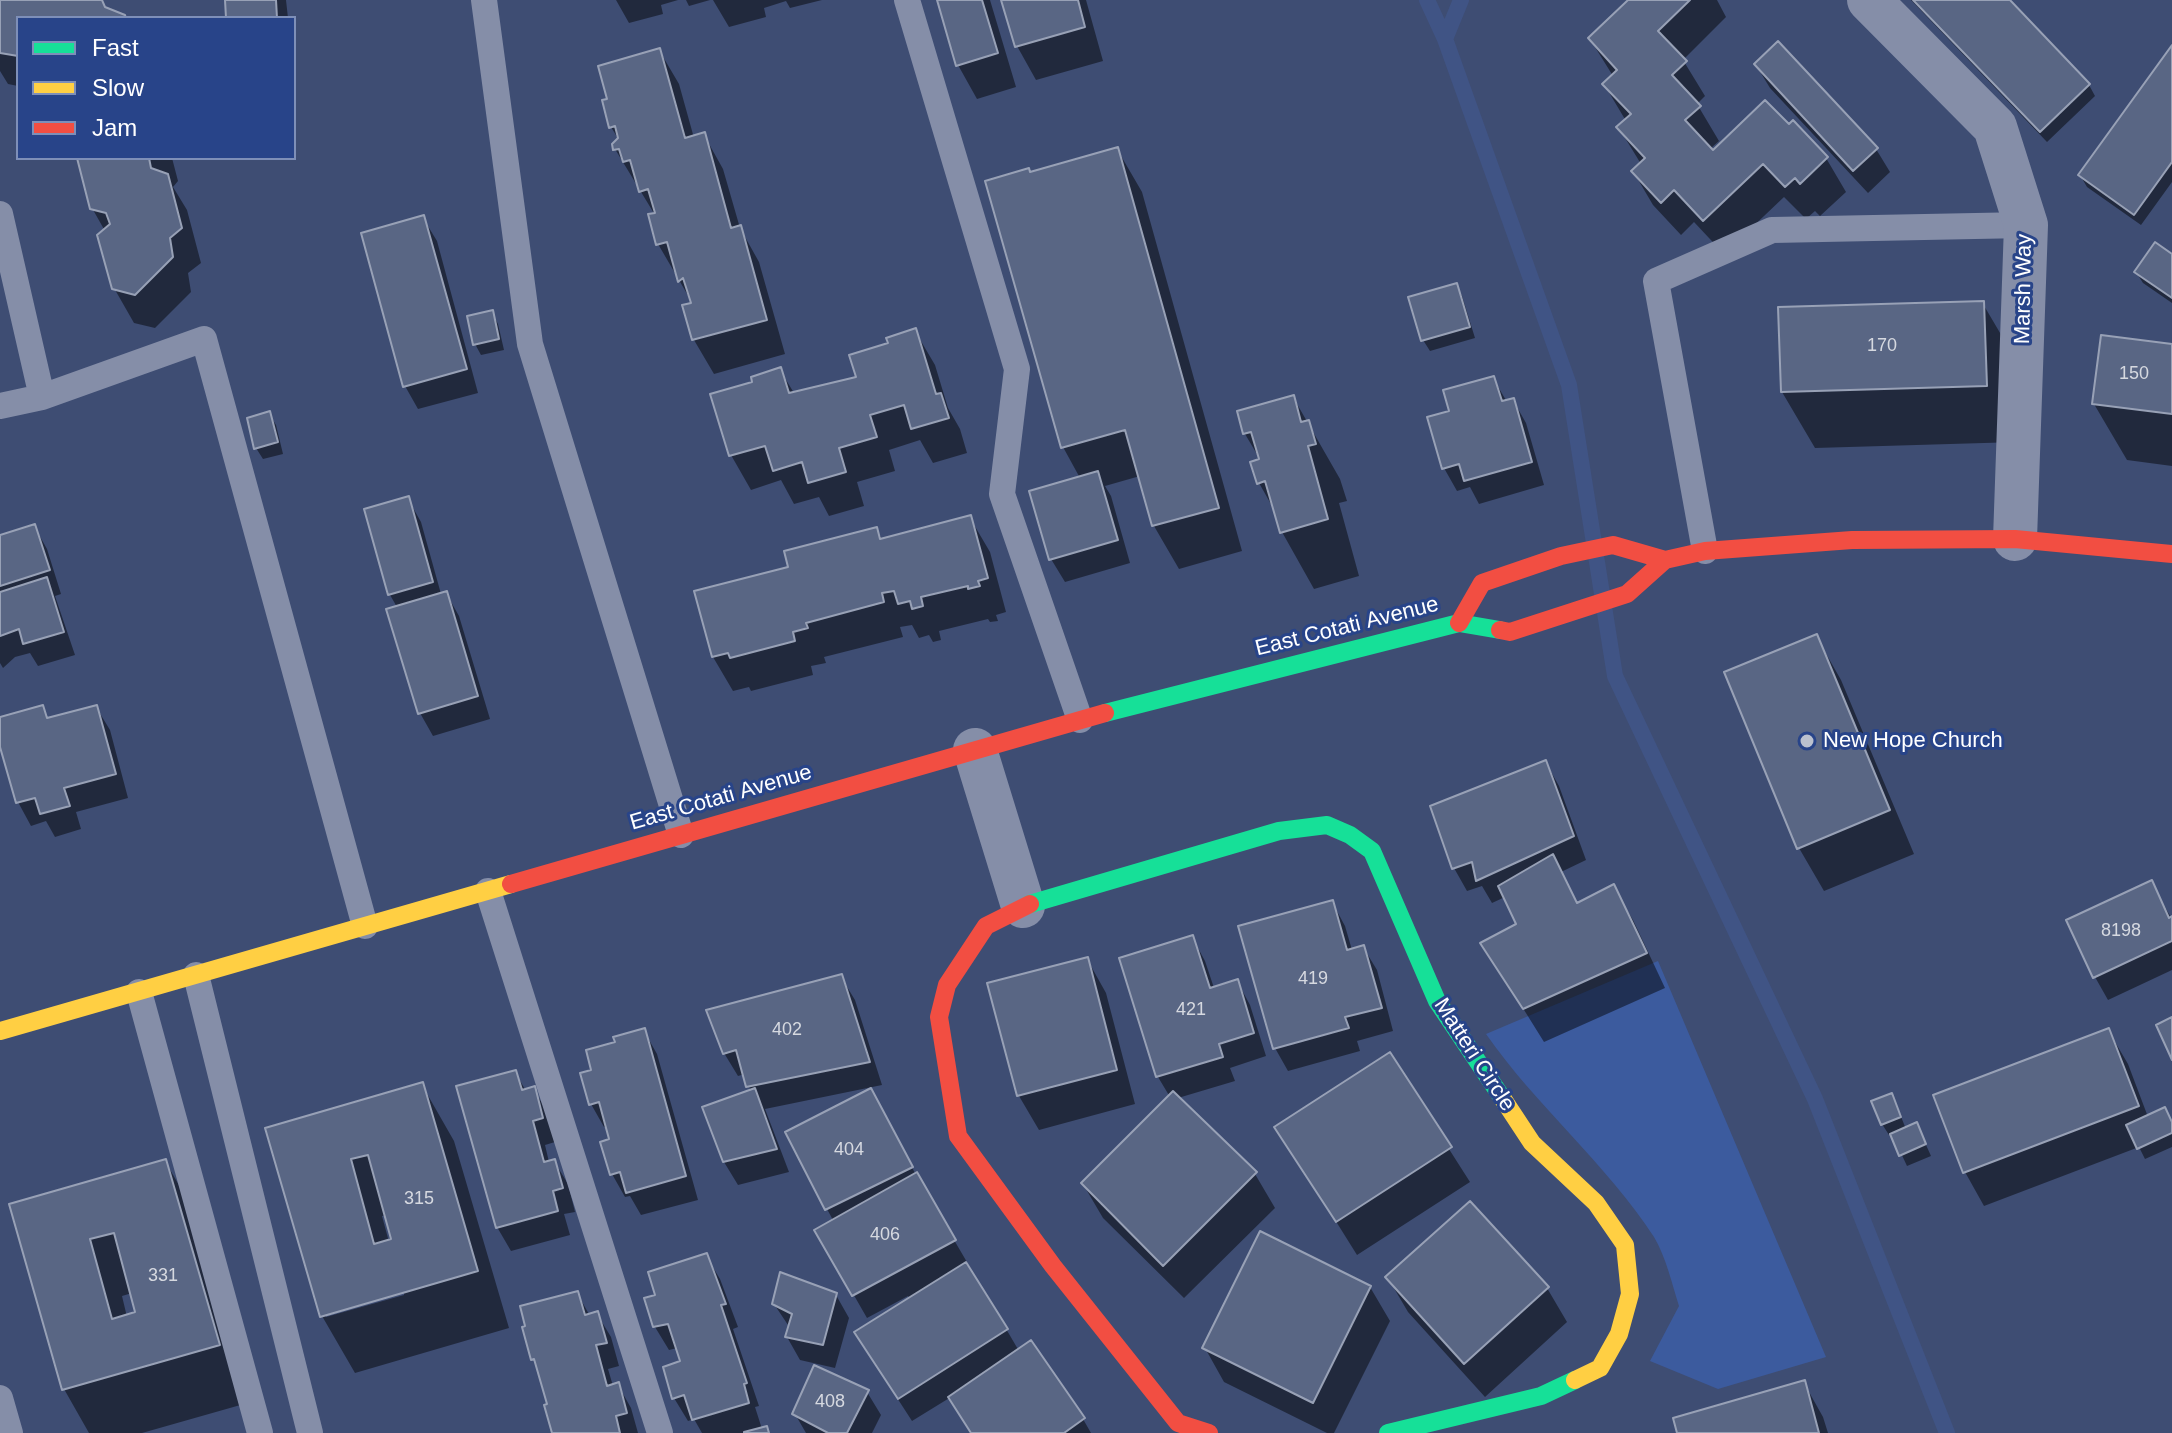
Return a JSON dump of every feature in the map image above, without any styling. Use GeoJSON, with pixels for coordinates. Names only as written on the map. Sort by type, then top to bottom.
{"type":"FeatureCollection","features":[{"type":"Feature","properties":{"kind":"main road","name":"East Cotati Avenue"},"geometry":{"type":"LineString","coordinates":[[1459,623],[1482,583],[1561,556],[1613,545],[1665,560],[1705,551],[1852,540],[2015,539],[2172,554]]}},
{"type":"Feature","properties":{"kind":"main road","name":"East Cotati Avenue"},"geometry":{"type":"LineString","coordinates":[[0,1031],[1080,720],[1459,623],[1510,632],[1627,594],[1665,560]]}},
{"type":"Feature","properties":{"kind":"main road","name":"Matteri Circle"},"geometry":{"type":"LineString","coordinates":[[1185,1430],[1053,1266],[958,1136],[939,1017],[947,985],[986,926],[1023,906],[1279,831],[1327,825],[1350,835],[1372,851],[1437,1001],[1532,1143],[1596,1203],[1625,1245],[1630,1294],[1619,1334],[1600,1368],[1541,1396],[1388,1433]]}},
{"type":"Feature","properties":{"kind":"street","name":"Marsh Way"},"geometry":{"type":"LineString","coordinates":[[1869,0],[1995,127],[2026,225],[2015,539]]}},
{"type":"Feature","properties":{"kind":"street"},"geometry":{"type":"LineString","coordinates":[[975,750],[1023,906]]}},
{"type":"Feature","properties":{"kind":"lane"},"geometry":{"type":"LineString","coordinates":[[484,0],[530,344],[681,835]]}},
{"type":"Feature","properties":{"kind":"lane"},"geometry":{"type":"LineString","coordinates":[[907,0],[1017,369],[1002,494],[1080,720]]}},
{"type":"Feature","properties":{"kind":"lane"},"geometry":{"type":"LineString","coordinates":[[0,214],[42,397]]}},
{"type":"Feature","properties":{"kind":"lane"},"geometry":{"type":"LineString","coordinates":[[1705,551],[1656,281],[1772,230],[2026,225]]}},
{"type":"Feature","properties":{"kind":"lane"},"geometry":{"type":"LineString","coordinates":[[0,406],[42,397],[204,339],[365,926]]}},
{"type":"Feature","properties":{"kind":"lane"},"geometry":{"type":"LineString","coordinates":[[488,891],[660,1433]]}},
{"type":"Feature","properties":{"kind":"lane"},"geometry":{"type":"LineString","coordinates":[[196,975],[310,1433]]}},
{"type":"Feature","properties":{"kind":"lane"},"geometry":{"type":"LineString","coordinates":[[139,992],[260,1433]]}},
{"type":"Feature","properties":{"kind":"lane"},"geometry":{"type":"LineString","coordinates":[[0,1398],[10,1433]]}},
{"type":"Feature","properties":{"kind":"shaded area"},"geometry":{"type":"Polygon","coordinates":[[[1658,961],[1826,1357],[1718,1389],[1650,1361],[1679,1306],[1654,1237],[1615,1184],[1527,1086],[1486,1034],[1658,961]]]}},
{"type":"Feature","properties":{"kind":"building"},"geometry":{"type":"Polygon","coordinates":[[[0,0],[102,0],[105,7],[125,16],[16,16],[16,56],[0,53],[0,0]]]}},
{"type":"Feature","properties":{"kind":"building"},"geometry":{"type":"Polygon","coordinates":[[[225,0],[276,0],[277,16],[226,16],[225,0]]]}},
{"type":"Feature","properties":{"kind":"building"},"geometry":{"type":"Polygon","coordinates":[[[937,0],[982,0],[998,53],[956,66],[937,0]]]}},
{"type":"Feature","properties":{"kind":"building"},"geometry":{"type":"Polygon","coordinates":[[[1001,0],[1078,0],[1085,27],[1015,47],[1001,0]]]}},
{"type":"Feature","properties":{"kind":"building"},"geometry":{"type":"Polygon","coordinates":[[[1628,0],[1690,0],[1658,31],[1687,61],[1672,75],[1701,106],[1685,120],[1713,150],[1765,100],[1789,124],[1793,120],[1828,157],[1800,184],[1795,178],[1785,187],[1763,164],[1703,221],[1674,190],[1661,203],[1631,171],[1645,158],[1616,127],[1631,114],[1602,84],[1617,70],[1588,38],[1628,0]]]}},
{"type":"Feature","properties":{"kind":"building"},"geometry":{"type":"Polygon","coordinates":[[[1913,0],[2010,0],[2090,84],[2040,132],[1913,0]]]}},
{"type":"Feature","properties":{"kind":"building"},"geometry":{"type":"Polygon","coordinates":[[[1778,41],[1878,148],[1853,171],[1754,64],[1778,41]]]}},
{"type":"Feature","properties":{"kind":"building"},"geometry":{"type":"Polygon","coordinates":[[[2172,45],[2172,162],[2134,215],[2078,175],[2172,45]]]}},
{"type":"Feature","properties":{"kind":"building"},"geometry":{"type":"Polygon","coordinates":[[[660,48],[685,138],[705,132],[731,228],[741,225],[767,320],[692,340],[682,305],[691,303],[683,278],[678,282],[667,242],[656,245],[648,214],[655,213],[648,189],[639,192],[630,160],[623,162],[619,149],[613,150],[612,144],[618,138],[615,126],[609,128],[602,100],[607,99],[598,66],[660,48]]]}},
{"type":"Feature","properties":{"kind":"building"},"geometry":{"type":"Polygon","coordinates":[[[1118,147],[1219,508],[1152,526],[1125,430],[1061,448],[985,181],[1029,168],[1030,172],[1118,147]]]}},
{"type":"Feature","properties":{"kind":"building"},"geometry":{"type":"Polygon","coordinates":[[[78,160],[149,160],[151,168],[168,174],[182,228],[170,238],[173,257],[135,295],[112,289],[97,235],[110,224],[106,213],[90,209],[78,160]]]}},
{"type":"Feature","properties":{"kind":"building"},"geometry":{"type":"Polygon","coordinates":[[[424,215],[467,369],[403,387],[361,233],[424,215]]]}},
{"type":"Feature","properties":{"kind":"building"},"geometry":{"type":"Polygon","coordinates":[[[2155,242],[2172,254],[2172,298],[2134,272],[2155,242]]]}},
{"type":"Feature","properties":{"kind":"building"},"geometry":{"type":"Polygon","coordinates":[[[1457,283],[1470,327],[1421,341],[1408,297],[1457,283]]]}},
{"type":"Feature","properties":{"kind":"building"},"geometry":{"type":"Polygon","coordinates":[[[1984,301],[1987,386],[1781,392],[1778,307],[1984,301]]]}},
{"type":"Feature","properties":{"kind":"building"},"geometry":{"type":"Polygon","coordinates":[[[493,310],[499,339],[473,345],[467,316],[493,310]]]}},
{"type":"Feature","properties":{"kind":"building"},"geometry":{"type":"Polygon","coordinates":[[[916,328],[936,394],[941,393],[949,418],[911,429],[904,405],[870,415],[877,437],[839,448],[846,472],[808,483],[802,462],[773,471],[765,446],[729,456],[710,394],[752,382],[751,377],[781,367],[789,393],[856,377],[849,355],[888,343],[886,338],[916,328]]]}},
{"type":"Feature","properties":{"kind":"building"},"geometry":{"type":"Polygon","coordinates":[[[2101,335],[2172,344],[2172,414],[2092,404],[2101,335]]]}},
{"type":"Feature","properties":{"kind":"building"},"geometry":{"type":"Polygon","coordinates":[[[1494,376],[1502,401],[1514,398],[1532,462],[1464,481],[1459,464],[1442,469],[1427,417],[1449,411],[1443,390],[1494,376]]]}},
{"type":"Feature","properties":{"kind":"building"},"geometry":{"type":"Polygon","coordinates":[[[1294,395],[1301,422],[1309,420],[1316,444],[1308,446],[1328,519],[1280,533],[1265,481],[1257,484],[1250,462],[1259,459],[1251,432],[1243,434],[1237,411],[1294,395]]]}},
{"type":"Feature","properties":{"kind":"building"},"geometry":{"type":"Polygon","coordinates":[[[270,411],[278,442],[254,449],[247,418],[270,411]]]}},
{"type":"Feature","properties":{"kind":"building"},"geometry":{"type":"Polygon","coordinates":[[[1098,471],[1118,540],[1049,560],[1029,491],[1098,471]]]}},
{"type":"Feature","properties":{"kind":"building"},"geometry":{"type":"Polygon","coordinates":[[[409,496],[433,582],[388,595],[364,509],[409,496]]]}},
{"type":"Feature","properties":{"kind":"building"},"geometry":{"type":"Polygon","coordinates":[[[971,515],[988,578],[978,581],[980,586],[921,597],[923,606],[912,609],[910,601],[898,604],[894,591],[882,593],[884,602],[806,623],[808,628],[793,632],[795,641],[730,658],[728,653],[712,657],[694,591],[788,567],[784,551],[877,527],[880,539],[971,515]]]}},
{"type":"Feature","properties":{"kind":"building"},"geometry":{"type":"Polygon","coordinates":[[[35,524],[50,570],[0,586],[0,535],[35,524]]]}},
{"type":"Feature","properties":{"kind":"building"},"geometry":{"type":"Polygon","coordinates":[[[47,577],[64,632],[23,644],[19,629],[0,636],[0,592],[47,577]]]}},
{"type":"Feature","properties":{"kind":"building"},"geometry":{"type":"Polygon","coordinates":[[[447,591],[478,696],[418,714],[386,609],[447,591]]]}},
{"type":"Feature","properties":{"kind":"building","name":"New Hope Church"},"geometry":{"type":"Polygon","coordinates":[[[1817,634],[1890,810],[1797,849],[1724,672],[1817,634]]]}},
{"type":"Feature","properties":{"kind":"building"},"geometry":{"type":"Polygon","coordinates":[[[43,705],[47,718],[97,705],[116,774],[64,788],[70,806],[40,814],[35,798],[16,803],[0,747],[0,717],[43,705]]]}},
{"type":"Feature","properties":{"kind":"building"},"geometry":{"type":"Polygon","coordinates":[[[1546,760],[1574,836],[1476,881],[1472,862],[1452,869],[1430,806],[1546,760]]]}},
{"type":"Feature","properties":{"kind":"building"},"geometry":{"type":"Polygon","coordinates":[[[1553,854],[1577,903],[1614,884],[1647,953],[1523,1009],[1480,943],[1516,924],[1498,886],[1553,854]]]}},
{"type":"Feature","properties":{"kind":"building"},"geometry":{"type":"Polygon","coordinates":[[[2152,880],[2169,918],[2172,916],[2172,941],[2093,978],[2066,920],[2152,880]]]}},
{"type":"Feature","properties":{"kind":"building"},"geometry":{"type":"Polygon","coordinates":[[[1333,900],[1347,950],[1364,945],[1382,1008],[1345,1017],[1349,1028],[1273,1049],[1238,926],[1333,900]]]}},
{"type":"Feature","properties":{"kind":"building"},"geometry":{"type":"Polygon","coordinates":[[[1193,935],[1210,988],[1238,979],[1254,1033],[1219,1044],[1223,1057],[1156,1077],[1119,958],[1193,935]]]}},
{"type":"Feature","properties":{"kind":"building"},"geometry":{"type":"Polygon","coordinates":[[[1088,957],[1117,1070],[1017,1096],[987,983],[1088,957]]]}},
{"type":"Feature","properties":{"kind":"building"},"geometry":{"type":"Polygon","coordinates":[[[842,974],[870,1062],[746,1087],[736,1050],[723,1054],[706,1010],[842,974]]]}},
{"type":"Feature","properties":{"kind":"building"},"geometry":{"type":"Polygon","coordinates":[[[2172,1017],[2172,1060],[2156,1025],[2172,1017]]]}},
{"type":"Feature","properties":{"kind":"building"},"geometry":{"type":"Polygon","coordinates":[[[645,1028],[686,1176],[626,1193],[620,1172],[610,1175],[600,1142],[609,1139],[599,1102],[589,1105],[580,1073],[591,1070],[586,1050],[615,1042],[613,1037],[645,1028]]]}},
{"type":"Feature","properties":{"kind":"building"},"geometry":{"type":"Polygon","coordinates":[[[2109,1028],[2139,1106],[1963,1173],[1933,1095],[2109,1028]]]}},
{"type":"Feature","properties":{"kind":"building"},"geometry":{"type":"Polygon","coordinates":[[[1390,1052],[1452,1147],[1336,1222],[1274,1127],[1390,1052]]]}},
{"type":"Feature","properties":{"kind":"building"},"geometry":{"type":"Polygon","coordinates":[[[516,1070],[522,1090],[535,1086],[543,1118],[533,1121],[544,1162],[555,1159],[563,1188],[553,1191],[558,1211],[496,1228],[456,1086],[516,1070]]]}},
{"type":"Feature","properties":{"kind":"building"},"geometry":{"type":"Polygon","coordinates":[[[423,1082],[478,1271],[320,1317],[265,1128],[423,1082]],[[368,1155],[351,1159],[374,1244],[391,1239],[368,1155]]]}},
{"type":"Feature","properties":{"kind":"building"},"geometry":{"type":"Polygon","coordinates":[[[755,1088],[777,1149],[723,1162],[702,1107],[755,1088]]]}},
{"type":"Feature","properties":{"kind":"building"},"geometry":{"type":"Polygon","coordinates":[[[871,1088],[913,1167],[825,1210],[785,1132],[871,1088]]]}},
{"type":"Feature","properties":{"kind":"building"},"geometry":{"type":"Polygon","coordinates":[[[1173,1091],[1257,1172],[1163,1266],[1081,1183],[1173,1091]]]}},
{"type":"Feature","properties":{"kind":"building"},"geometry":{"type":"Polygon","coordinates":[[[1892,1093],[1901,1117],[1881,1125],[1871,1101],[1892,1093]]]}},
{"type":"Feature","properties":{"kind":"building"},"geometry":{"type":"Polygon","coordinates":[[[2165,1107],[2172,1122],[2172,1133],[2137,1149],[2126,1125],[2165,1107]]]}},
{"type":"Feature","properties":{"kind":"building"},"geometry":{"type":"Polygon","coordinates":[[[1917,1122],[1926,1144],[1899,1156],[1890,1134],[1917,1122]]]}},
{"type":"Feature","properties":{"kind":"building"},"geometry":{"type":"Polygon","coordinates":[[[166,1159],[220,1345],[62,1390],[9,1204],[166,1159]],[[114,1233],[90,1239],[112,1319],[135,1312],[114,1233]]]}},
{"type":"Feature","properties":{"kind":"building"},"geometry":{"type":"Polygon","coordinates":[[[917,1172],[956,1240],[852,1296],[814,1230],[917,1172]]]}},
{"type":"Feature","properties":{"kind":"building"},"geometry":{"type":"Polygon","coordinates":[[[1470,1201],[1549,1287],[1464,1364],[1385,1277],[1470,1201]]]}},
{"type":"Feature","properties":{"kind":"building"},"geometry":{"type":"Polygon","coordinates":[[[1260,1231],[1371,1286],[1313,1403],[1202,1348],[1260,1231]]]}},
{"type":"Feature","properties":{"kind":"building"},"geometry":{"type":"Polygon","coordinates":[[[707,1253],[726,1304],[721,1305],[747,1383],[744,1384],[749,1403],[692,1420],[684,1395],[672,1399],[663,1367],[680,1361],[668,1324],[653,1327],[644,1298],[655,1295],[648,1272],[707,1253]]]}},
{"type":"Feature","properties":{"kind":"building"},"geometry":{"type":"Polygon","coordinates":[[[966,1262],[1008,1329],[898,1399],[854,1332],[966,1262]]]}},
{"type":"Feature","properties":{"kind":"building"},"geometry":{"type":"Polygon","coordinates":[[[780,1272],[837,1293],[823,1345],[785,1337],[792,1314],[772,1304],[780,1272]]]}},
{"type":"Feature","properties":{"kind":"building"},"geometry":{"type":"Polygon","coordinates":[[[578,1291],[585,1315],[598,1311],[607,1343],[596,1345],[607,1386],[619,1382],[627,1413],[616,1416],[620,1433],[552,1433],[544,1405],[547,1404],[522,1327],[525,1326],[520,1306],[578,1291]]]}},
{"type":"Feature","properties":{"kind":"building"},"geometry":{"type":"Polygon","coordinates":[[[1031,1340],[1085,1418],[1064,1433],[971,1433],[948,1397],[1031,1340]]]}},
{"type":"Feature","properties":{"kind":"building"},"geometry":{"type":"Polygon","coordinates":[[[814,1365],[869,1390],[847,1433],[828,1433],[792,1414],[814,1365]]]}},
{"type":"Feature","properties":{"kind":"building"},"geometry":{"type":"Polygon","coordinates":[[[1805,1380],[1819,1433],[1677,1433],[1673,1418],[1805,1380]]]}},
{"type":"Feature","properties":{"kind":"building"},"geometry":{"type":"Polygon","coordinates":[[[767,1426],[769,1433],[744,1433],[744,1432],[767,1426]]]}},
{"type":"Feature","properties":{"kind":"waterway"},"geometry":{"type":"LineString","coordinates":[[1427,0],[1445,39],[1569,385],[1615,676],[1815,1099],[1947,1433]]}},
{"type":"Feature","properties":{"kind":"waterway"},"geometry":{"type":"LineString","coordinates":[[1445,39],[1461,0]]}},
{"type":"Feature","properties":{"kind":"traffic: fast"},"geometry":{"type":"LineString","coordinates":[[1105,713],[1459,623],[1500,630]]}},
{"type":"Feature","properties":{"kind":"traffic: fast"},"geometry":{"type":"LineString","coordinates":[[1030,904],[1279,831],[1327,825],[1350,835],[1372,851],[1437,1001],[1503,1099]]}},
{"type":"Feature","properties":{"kind":"traffic: fast"},"geometry":{"type":"LineString","coordinates":[[1388,1433],[1541,1396],[1575,1380]]}},
{"type":"Feature","properties":{"kind":"traffic: slow"},"geometry":{"type":"LineString","coordinates":[[0,1031],[511,884]]}},
{"type":"Feature","properties":{"kind":"traffic: slow"},"geometry":{"type":"LineString","coordinates":[[1503,1099],[1532,1143],[1596,1203],[1625,1245],[1630,1294],[1619,1334],[1600,1368],[1575,1380]]}},
{"type":"Feature","properties":{"kind":"traffic: jam"},"geometry":{"type":"LineString","coordinates":[[1459,623],[1482,583],[1561,556],[1613,545],[1665,560],[1705,551],[1852,540],[2015,539],[2172,554]]}},
{"type":"Feature","properties":{"kind":"traffic: jam"},"geometry":{"type":"LineString","coordinates":[[1500,630],[1510,632],[1627,594],[1665,560]]}},
{"type":"Feature","properties":{"kind":"traffic: jam"},"geometry":{"type":"LineString","coordinates":[[511,884],[1105,713]]}},
{"type":"Feature","properties":{"kind":"traffic: jam"},"geometry":{"type":"LineString","coordinates":[[1030,904],[986,926],[947,985],[939,1017],[958,1136],[1053,1266],[1178,1423],[1209,1433]]}},
{"type":"Feature","properties":{"kind":"place","name":"New Hope Church"},"geometry":{"type":"Point","coordinates":[1807,741]}}]}
